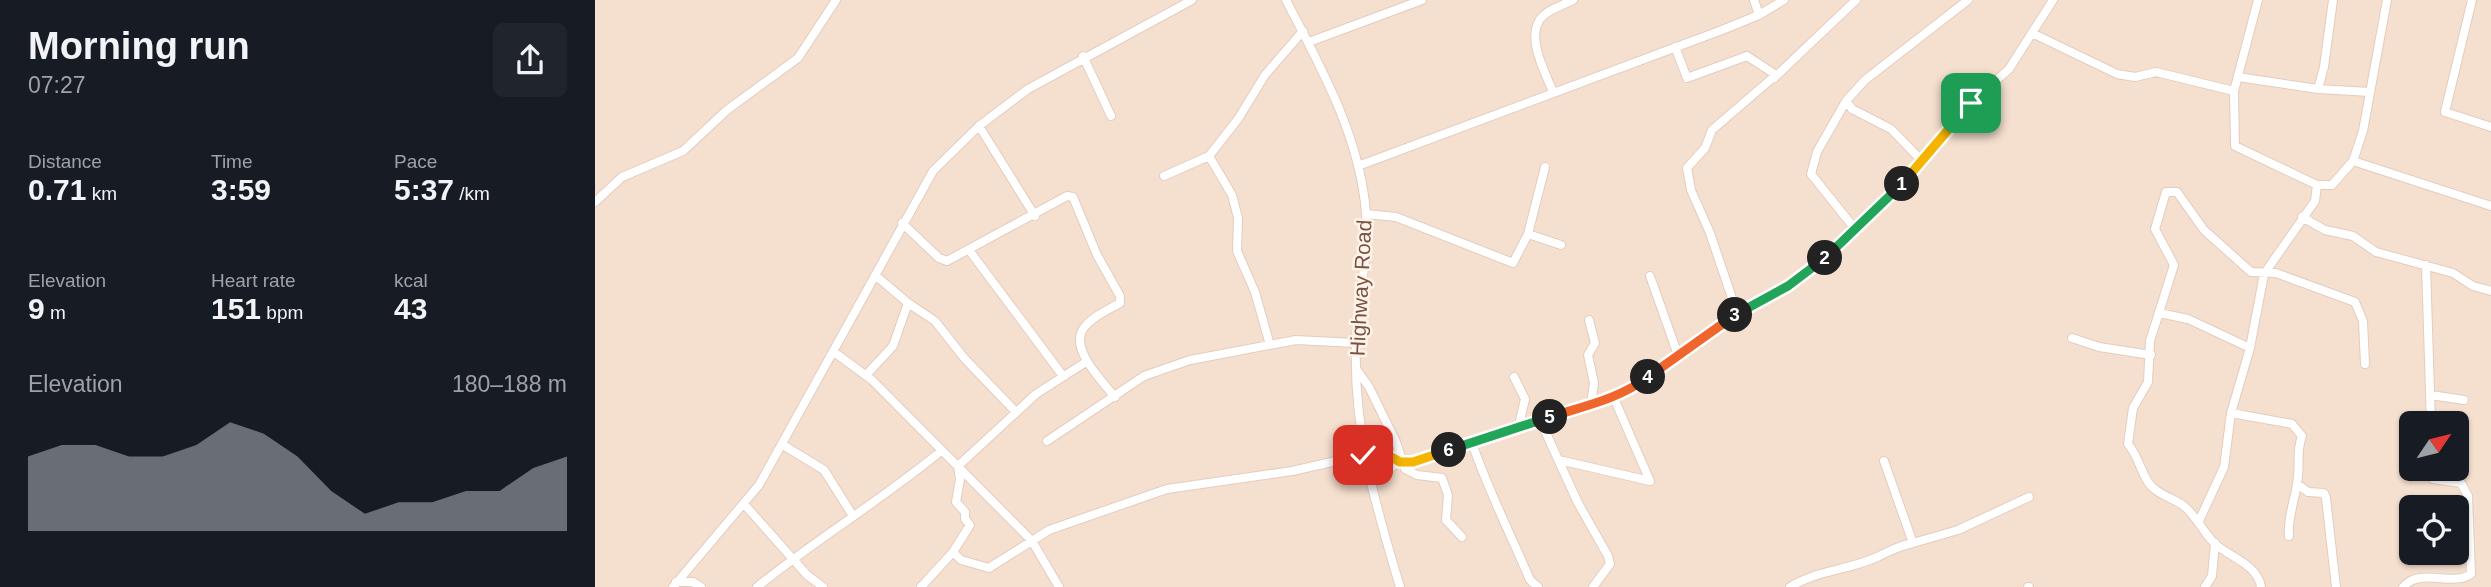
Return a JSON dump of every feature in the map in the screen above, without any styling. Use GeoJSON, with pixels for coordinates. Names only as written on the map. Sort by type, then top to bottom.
{"type":"FeatureCollection","features":[{"type":"Feature","properties":{"kind":"street"},"geometry":{"type":"LineString","coordinates":[[595,202],[622,177],[683,151],[727,110],[798,58],[836,0]]}},
{"type":"Feature","properties":{"kind":"street"},"geometry":{"type":"LineString","coordinates":[[675,585],[744,503],[783,444],[902,223],[933,171],[979,125],[1028,89],[1083,56],[1192,0]]}},
{"type":"Feature","properties":{"kind":"street","name":"Highway Road"},"geometry":{"type":"LineString","coordinates":[[1286,0],[1303,31],[1343,122],[1358,166],[1366,214],[1356,343],[1360,439],[1369,481],[1400,587]]}},
{"type":"Feature","properties":{"kind":"street"},"geometry":{"type":"LineString","coordinates":[[1308,42],[1422,0]]}},
{"type":"Feature","properties":{"kind":"street"},"geometry":{"type":"LineString","coordinates":[[1553,92],[1536,47],[1537,26],[1542,16],[1573,0]]}},
{"type":"Feature","properties":{"kind":"street"},"geometry":{"type":"LineString","coordinates":[[1754,0],[1759,15]]}},
{"type":"Feature","properties":{"kind":"street"},"geometry":{"type":"LineString","coordinates":[[1358,166],[1759,15],[1784,0]]}},
{"type":"Feature","properties":{"kind":"street"},"geometry":{"type":"LineString","coordinates":[[1710,136],[1757,96],[1856,0]]}},
{"type":"Feature","properties":{"kind":"street"},"geometry":{"type":"LineString","coordinates":[[1854,229],[1811,174],[1817,152],[1846,101],[1865,80],[1968,0]]}},
{"type":"Feature","properties":{"kind":"street"},"geometry":{"type":"LineString","coordinates":[[1369,481],[1400,462],[1413,462],[1519,425],[1591,405],[1637,386],[1737,313],[1788,286],[1820,263],[1923,162],[1971,103],[2009,69],[2034,34],[2053,0]]}},
{"type":"Feature","properties":{"kind":"street"},"geometry":{"type":"LineString","coordinates":[[2258,0],[2234,91],[2235,146],[2317,185],[2332,185],[2353,161],[2363,131],[2388,0]]}},
{"type":"Feature","properties":{"kind":"street"},"geometry":{"type":"LineString","coordinates":[[2318,89],[2324,67],[2333,0]]}},
{"type":"Feature","properties":{"kind":"street"},"geometry":{"type":"LineString","coordinates":[[2472,0],[2445,112],[2491,127]]}},
{"type":"Feature","properties":{"kind":"street"},"geometry":{"type":"LineString","coordinates":[[1164,176],[1209,156],[1238,119],[1265,75],[1303,31]]}},
{"type":"Feature","properties":{"kind":"street"},"geometry":{"type":"LineString","coordinates":[[2034,34],[2117,74],[2134,77],[2156,72],[2234,91]]}},
{"type":"Feature","properties":{"kind":"street"},"geometry":{"type":"LineString","coordinates":[[1675,47],[1687,78],[1747,56],[1776,75],[1712,130],[1705,148],[1687,167],[1688,179],[1737,313]]}},
{"type":"Feature","properties":{"kind":"street"},"geometry":{"type":"LineString","coordinates":[[1083,56],[1111,116]]}},
{"type":"Feature","properties":{"kind":"street"},"geometry":{"type":"LineString","coordinates":[[2238,78],[2318,89],[2370,92]]}},
{"type":"Feature","properties":{"kind":"street"},"geometry":{"type":"LineString","coordinates":[[1846,101],[1852,108],[1891,129],[1923,162]]}},
{"type":"Feature","properties":{"kind":"street"},"geometry":{"type":"LineString","coordinates":[[979,125],[1035,216]]}},
{"type":"Feature","properties":{"kind":"street"},"geometry":{"type":"LineString","coordinates":[[1209,156],[1232,195],[1238,218],[1237,251],[1255,292],[1270,345]]}},
{"type":"Feature","properties":{"kind":"street"},"geometry":{"type":"LineString","coordinates":[[2353,161],[2491,206]]}},
{"type":"Feature","properties":{"kind":"street"},"geometry":{"type":"LineString","coordinates":[[1366,214],[1396,217],[1511,263],[1515,261],[1528,234],[1545,167]]}},
{"type":"Feature","properties":{"kind":"street"},"geometry":{"type":"LineString","coordinates":[[2199,521],[2224,467],[2231,413],[2250,348],[2264,274],[2315,201],[2317,185]]}},
{"type":"Feature","properties":{"kind":"street"},"geometry":{"type":"LineString","coordinates":[[2261,587],[2260,578],[2248,566],[2215,543],[2199,521],[2149,483],[2137,455],[2128,444],[2133,408],[2148,382],[2150,341],[2174,265],[2155,229],[2162,198],[2172,190],[2180,196],[2204,230],[2251,272],[2276,273],[2355,302],[2363,321],[2365,363]]}},
{"type":"Feature","properties":{"kind":"street"},"geometry":{"type":"LineString","coordinates":[[902,223],[944,261],[1035,216],[1067,196],[1073,197],[1097,255],[1120,296],[1120,303],[1081,332],[1086,362],[1115,397]]}},
{"type":"Feature","properties":{"kind":"street"},"geometry":{"type":"LineString","coordinates":[[2302,217],[2325,230],[2353,236],[2376,252],[2453,273],[2473,286],[2491,291]]}},
{"type":"Feature","properties":{"kind":"street"},"geometry":{"type":"LineString","coordinates":[[1528,234],[1561,245]]}},
{"type":"Feature","properties":{"kind":"street"},"geometry":{"type":"LineString","coordinates":[[969,250],[1063,376]]}},
{"type":"Feature","properties":{"kind":"street"},"geometry":{"type":"LineString","coordinates":[[2425,265],[2431,411]]}},
{"type":"Feature","properties":{"kind":"street"},"geometry":{"type":"LineString","coordinates":[[875,275],[908,303],[935,321],[965,359],[1015,411]]}},
{"type":"Feature","properties":{"kind":"street"},"geometry":{"type":"LineString","coordinates":[[1650,276],[1678,355]]}},
{"type":"Feature","properties":{"kind":"street"},"geometry":{"type":"LineString","coordinates":[[867,374],[893,346],[908,303]]}},
{"type":"Feature","properties":{"kind":"street"},"geometry":{"type":"LineString","coordinates":[[2159,313],[2188,319],[2250,348]]}},
{"type":"Feature","properties":{"kind":"street"},"geometry":{"type":"LineString","coordinates":[[1589,320],[1595,343],[1588,355],[1594,383],[1591,405]]}},
{"type":"Feature","properties":{"kind":"street"},"geometry":{"type":"LineString","coordinates":[[2072,338],[2099,348],[2151,355]]}},
{"type":"Feature","properties":{"kind":"street"},"geometry":{"type":"LineString","coordinates":[[1047,441],[1144,376],[1190,360],[1296,340],[1356,343]]}},
{"type":"Feature","properties":{"kind":"street"},"geometry":{"type":"LineString","coordinates":[[834,352],[867,374],[1032,541],[1059,587]]}},
{"type":"Feature","properties":{"kind":"street"},"geometry":{"type":"LineString","coordinates":[[958,466],[1015,411],[1086,362]]}},
{"type":"Feature","properties":{"kind":"street"},"geometry":{"type":"LineString","coordinates":[[1356,370],[1369,387],[1391,431],[1400,462]]}},
{"type":"Feature","properties":{"kind":"street"},"geometry":{"type":"LineString","coordinates":[[1514,377],[1525,399],[1519,425]]}},
{"type":"Feature","properties":{"kind":"street"},"geometry":{"type":"LineString","coordinates":[[2431,394],[2464,400]]}},
{"type":"Feature","properties":{"kind":"street"},"geometry":{"type":"LineString","coordinates":[[1559,460],[1650,481],[1613,396]]}},
{"type":"Feature","properties":{"kind":"street"},"geometry":{"type":"LineString","coordinates":[[2231,413],[2292,424],[2299,429],[2302,436],[2296,452],[2297,484],[2290,510],[2289,536]]}},
{"type":"Feature","properties":{"kind":"street"},"geometry":{"type":"LineString","coordinates":[[1540,420],[1608,556],[1610,564],[1593,587]]}},
{"type":"Feature","properties":{"kind":"street"},"geometry":{"type":"LineString","coordinates":[[1360,439],[1400,462],[1411,474],[1442,478],[1448,495],[1446,520],[1462,537]]}},
{"type":"Feature","properties":{"kind":"street"},"geometry":{"type":"LineString","coordinates":[[1472,443],[1484,480],[1507,524],[1529,577],[1538,587]]}},
{"type":"Feature","properties":{"kind":"street"},"geometry":{"type":"LineString","coordinates":[[783,444],[824,470],[853,516]]}},
{"type":"Feature","properties":{"kind":"street"},"geometry":{"type":"LineString","coordinates":[[757,587],[792,557],[908,478],[941,451]]}},
{"type":"Feature","properties":{"kind":"street"},"geometry":{"type":"LineString","coordinates":[[953,552],[961,560],[989,568],[1058,526],[1167,489],[1292,471],[1363,455]]}},
{"type":"Feature","properties":{"kind":"street"},"geometry":{"type":"LineString","coordinates":[[1884,461],[1913,543]]}},
{"type":"Feature","properties":{"kind":"street"},"geometry":{"type":"LineString","coordinates":[[921,587],[953,552],[970,525],[965,519],[965,512],[956,502],[960,479],[958,466]]}},
{"type":"Feature","properties":{"kind":"street"},"geometry":{"type":"LineString","coordinates":[[2403,587],[2413,578],[2464,578],[2471,574],[2468,496],[2461,483],[2447,481]]}},
{"type":"Feature","properties":{"kind":"street"},"geometry":{"type":"LineString","coordinates":[[2297,484],[2308,492],[2324,493],[2326,498],[2336,587]]}},
{"type":"Feature","properties":{"kind":"street"},"geometry":{"type":"LineString","coordinates":[[1790,587],[1805,578],[1816,578],[1898,546],[1958,530],[2029,497]]}},
{"type":"Feature","properties":{"kind":"street"},"geometry":{"type":"LineString","coordinates":[[744,503],[807,575],[823,587]]}},
{"type":"Feature","properties":{"kind":"street"},"geometry":{"type":"LineString","coordinates":[[2205,587],[2212,576],[2215,543]]}},
{"type":"Feature","properties":{"kind":"street"},"geometry":{"type":"LineString","coordinates":[[675,585],[693,582],[701,587]]}},
{"type":"Feature","properties":{"kind":"shaded area"},"geometry":{"type":"Polygon","coordinates":[[[595,0],[2491,0],[2491,587],[595,587],[595,0]]]}},
{"type":"Feature","properties":{"kind":"route"},"geometry":{"type":"LineString","coordinates":[[1363,455],[1360,439],[1400,462],[1413,462],[1519,425],[1591,405],[1637,386],[1737,313],[1788,286],[1820,263],[1923,162],[1971,103]]}}]}
